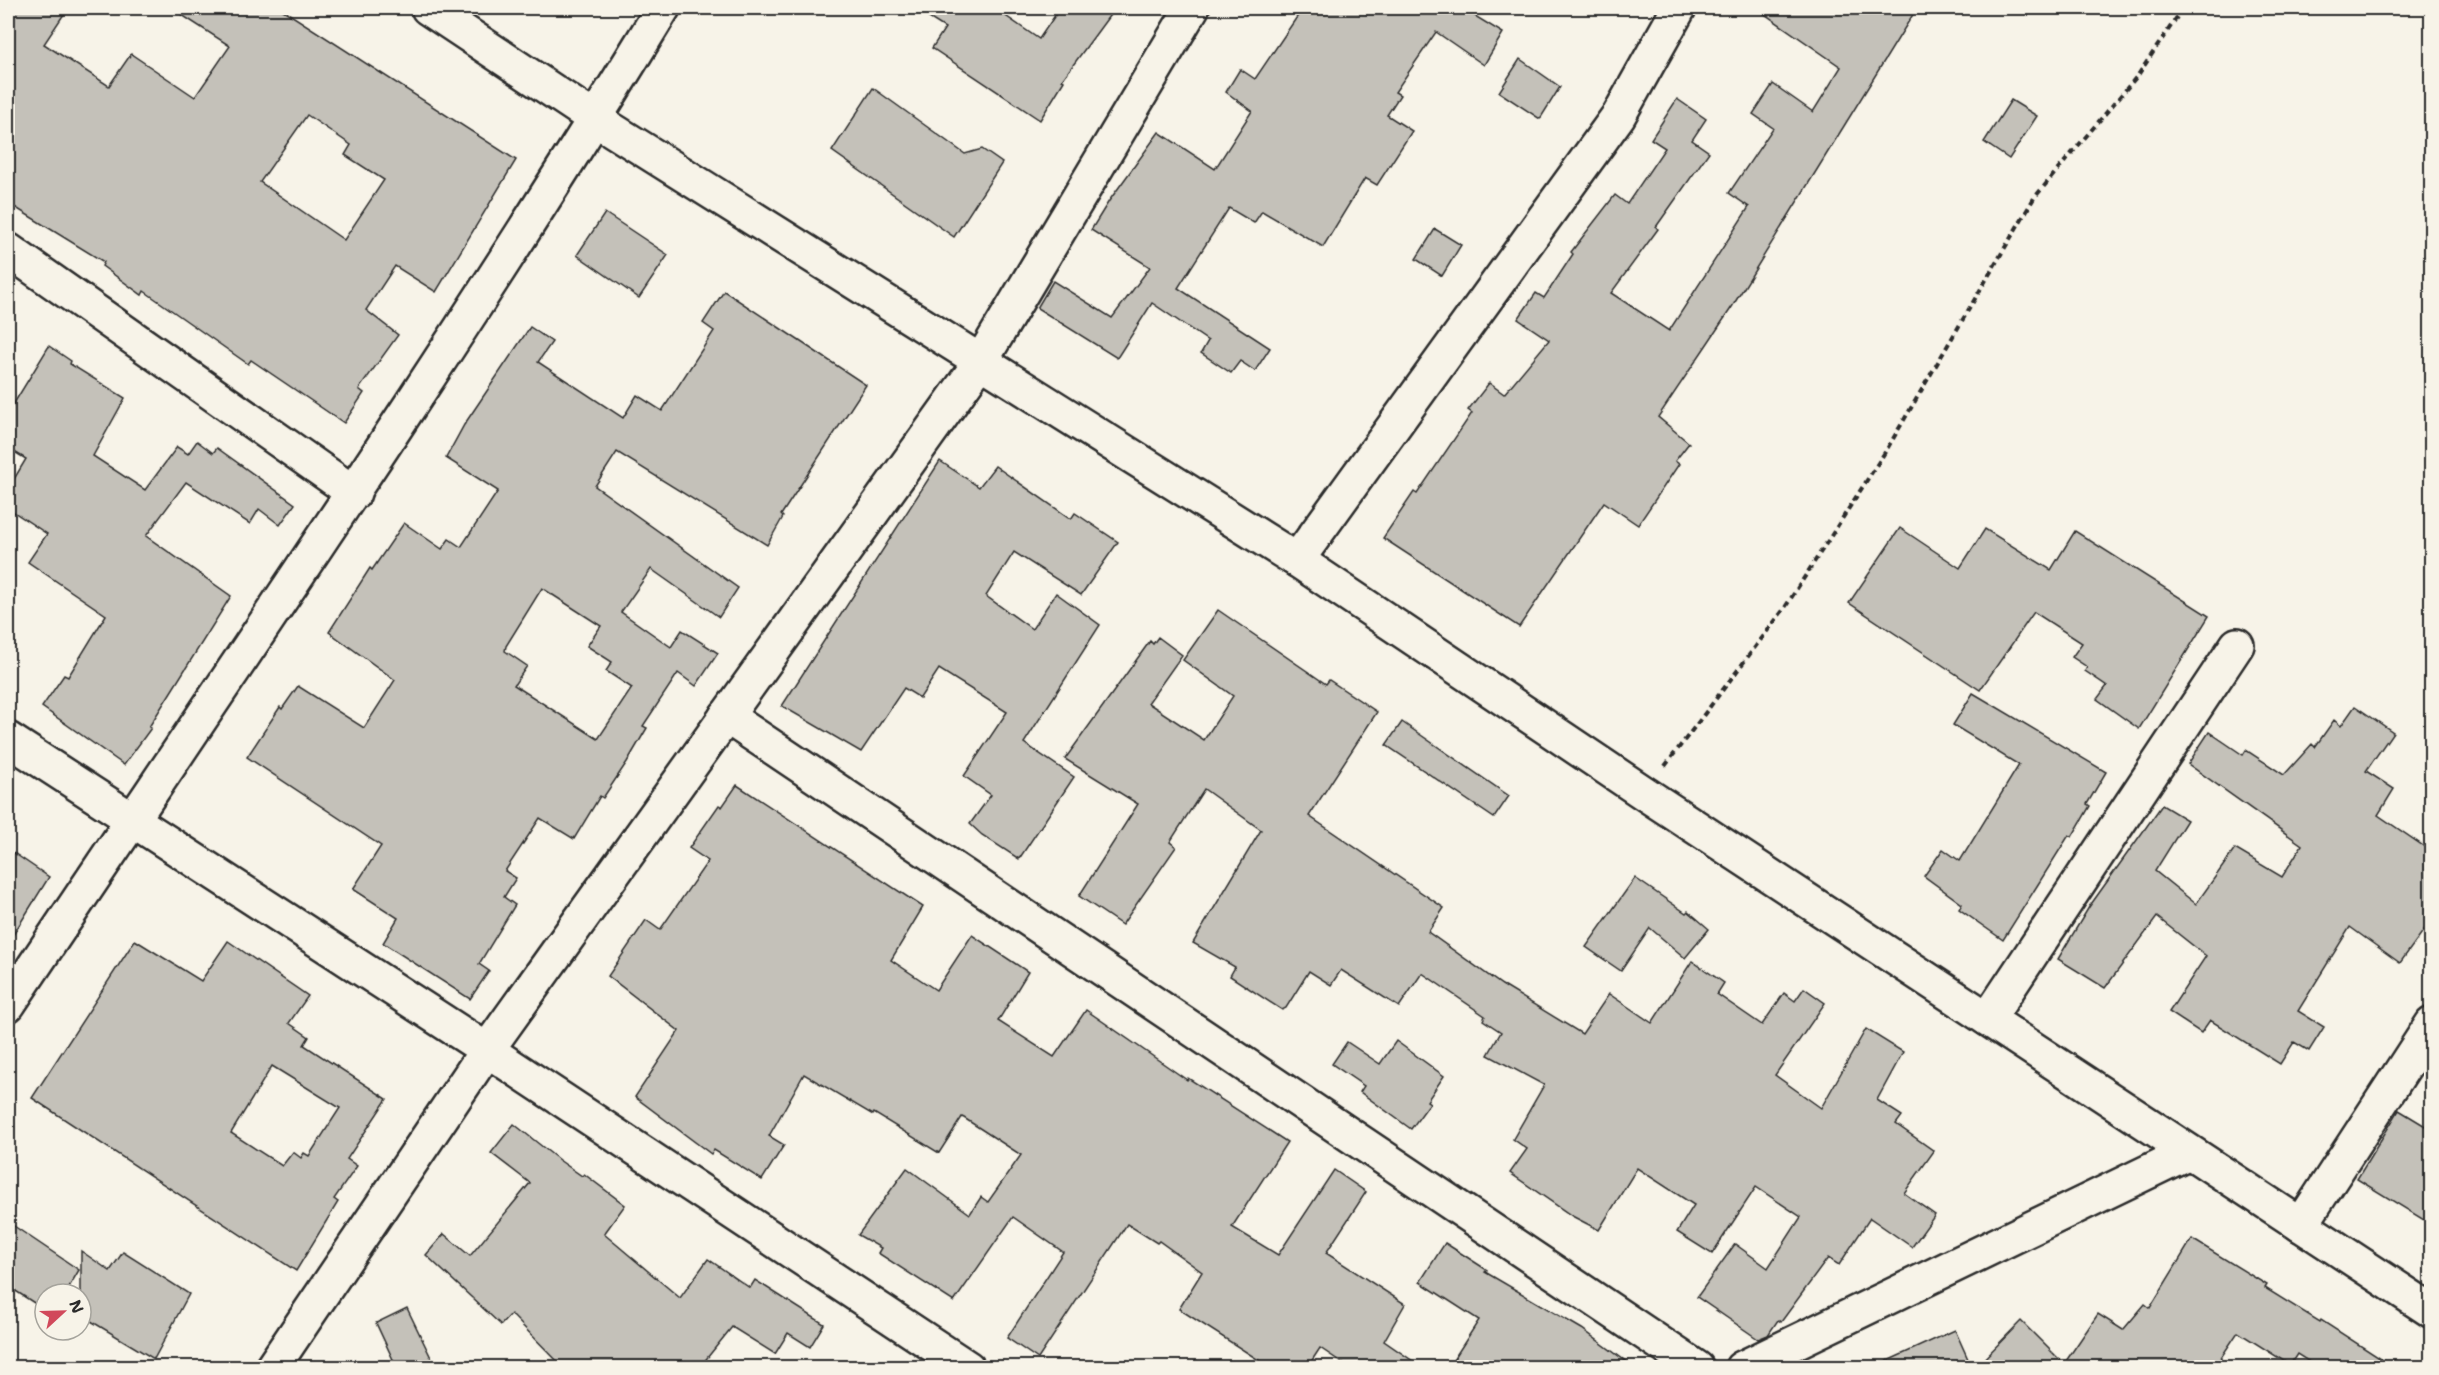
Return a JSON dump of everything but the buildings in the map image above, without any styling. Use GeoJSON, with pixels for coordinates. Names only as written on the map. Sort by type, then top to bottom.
{"type":"FeatureCollection","features":[{"type":"Feature","properties":{"kind":"street"},"geometry":{"type":"LineString","coordinates":[[428,8],[595,119],[1297,560],[1644,793],[2432,1311]]}},
{"type":"Feature","properties":{"kind":"street"},"geometry":{"type":"LineString","coordinates":[[8,1005],[354,493],[595,119],[663,8]]}},
{"type":"Feature","properties":{"kind":"street"},"geometry":{"type":"LineString","coordinates":[[272,1367],[487,1050],[981,361],[1192,8]]}},
{"type":"Feature","properties":{"kind":"street"},"geometry":{"type":"LineString","coordinates":[[1297,560],[1619,115],[1679,8]]}},
{"type":"Feature","properties":{"kind":"street"},"geometry":{"type":"LineString","coordinates":[[8,250],[354,493]]}},
{"type":"Feature","properties":{"kind":"street"},"geometry":{"type":"LineString","coordinates":[[1988,1019],[2237,645]]}},
{"type":"Feature","properties":{"kind":"street"},"geometry":{"type":"LineString","coordinates":[[726,716],[1697,1368]]}},
{"type":"Feature","properties":{"kind":"street"},"geometry":{"type":"LineString","coordinates":[[8,739],[487,1050],[968,1368]]}},
{"type":"Feature","properties":{"kind":"street"},"geometry":{"type":"LineString","coordinates":[[2301,1225],[2432,1024]]}},
{"type":"Feature","properties":{"kind":"street"},"geometry":{"type":"LineString","coordinates":[[1742,1368],[2189,1152]]}},
{"type":"Feature","properties":{"kind":"path"},"geometry":{"type":"LineString","coordinates":[[1644,793],[1784,609],[1887,449],[2034,198],[2138,75],[2183,8]]}}]}
